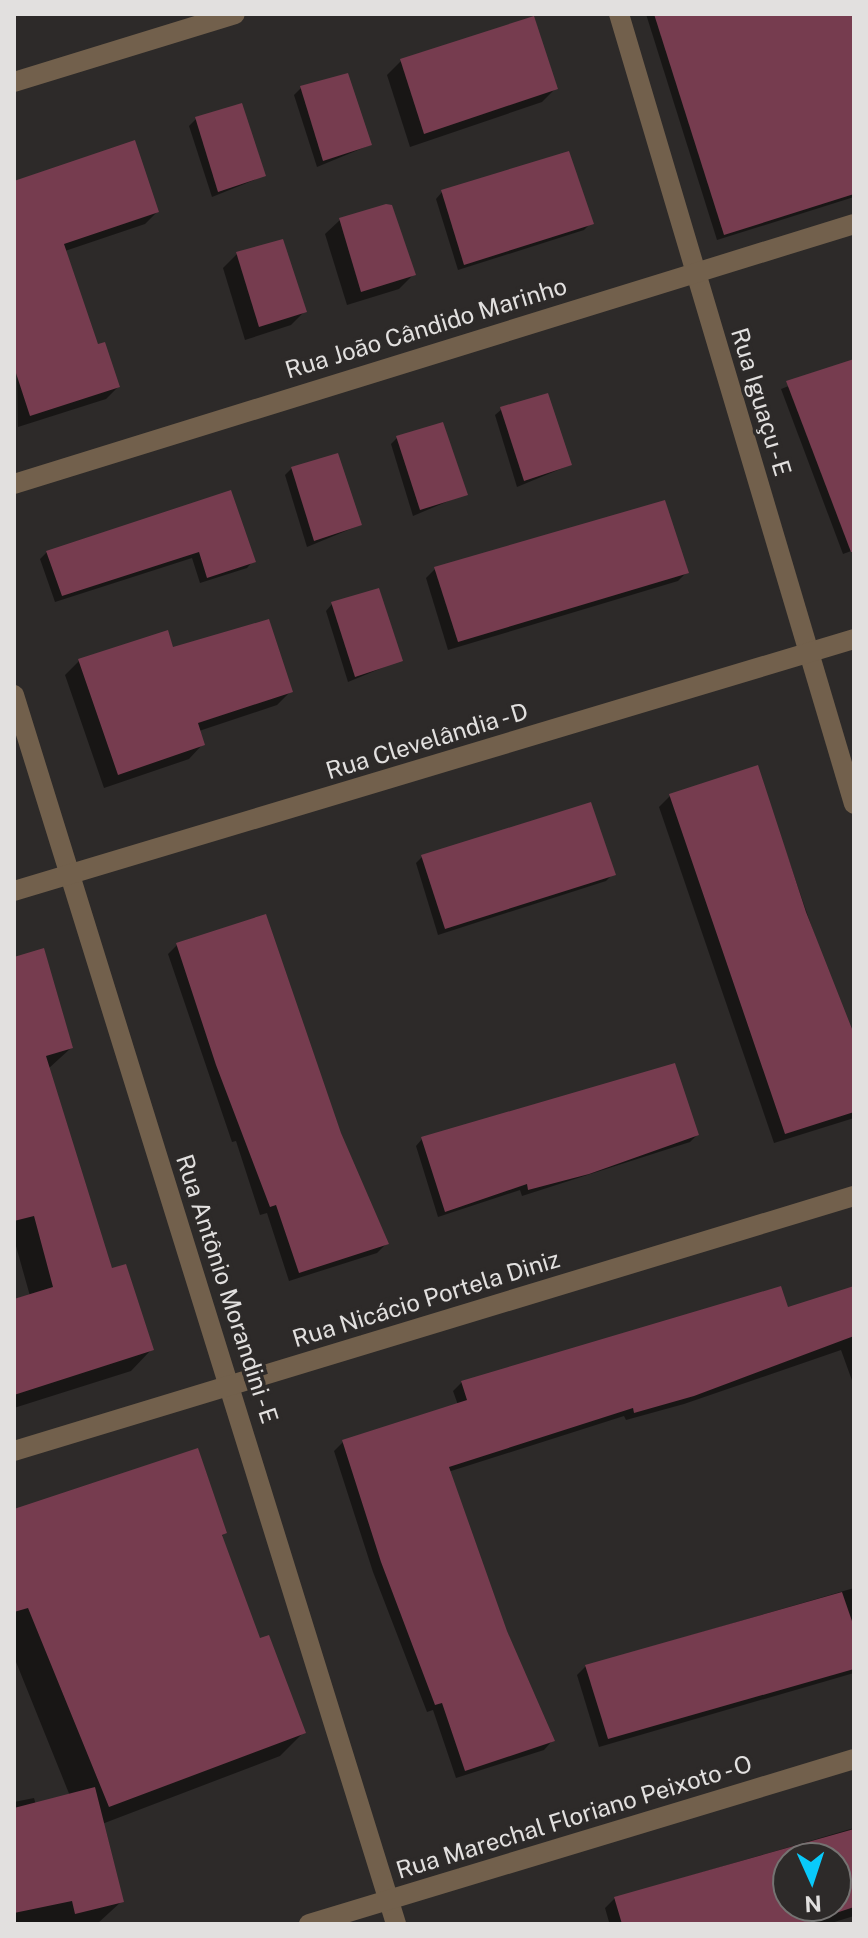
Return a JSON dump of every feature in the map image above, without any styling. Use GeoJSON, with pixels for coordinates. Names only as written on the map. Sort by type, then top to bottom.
{"type":"FeatureCollection","features":[{"type":"Feature","properties":{"kind":"street"},"geometry":{"type":"LineString","coordinates":[[14,82],[235,14]]}},
{"type":"Feature","properties":{"kind":"street","name":"Rua Iguaçu - E"},"geometry":{"type":"LineString","coordinates":[[619,14],[854,804]]}},
{"type":"Feature","properties":{"kind":"street","name":"Rua João Cândido Marinho"},"geometry":{"type":"LineString","coordinates":[[14,484],[854,224]]}},
{"type":"Feature","properties":{"kind":"street","name":"Rua Clevelândia - D"},"geometry":{"type":"LineString","coordinates":[[14,891],[854,639]]}},
{"type":"Feature","properties":{"kind":"street","name":"Rua Antônio Morandini - E"},"geometry":{"type":"LineString","coordinates":[[14,695],[68,875],[231,1385],[396,1924]]}},
{"type":"Feature","properties":{"kind":"street","name":"Rua Nicácio Portela Diniz"},"geometry":{"type":"LineString","coordinates":[[14,1451],[854,1196]]}},
{"type":"Feature","properties":{"kind":"street","name":"Rua Marechal Floriano Peixoto - O"},"geometry":{"type":"LineString","coordinates":[[309,1924],[854,1759]]}},
{"type":"Feature","properties":{"kind":"building"},"geometry":{"type":"Polygon","coordinates":[[[654,14],[854,14],[854,194],[724,235],[654,14]]]}},
{"type":"Feature","properties":{"kind":"building"},"geometry":{"type":"Polygon","coordinates":[[[534,16],[558,89],[424,134],[400,59],[534,16]]]}},
{"type":"Feature","properties":{"kind":"building"},"geometry":{"type":"Polygon","coordinates":[[[348,73],[372,145],[323,161],[300,86],[348,73]]]}},
{"type":"Feature","properties":{"kind":"building"},"geometry":{"type":"Polygon","coordinates":[[[242,103],[266,176],[218,192],[195,117],[242,103]]]}},
{"type":"Feature","properties":{"kind":"building"},"geometry":{"type":"Polygon","coordinates":[[[135,140],[159,212],[64,244],[98,344],[105,342],[120,387],[30,416],[14,367],[14,181],[135,140]]]}},
{"type":"Feature","properties":{"kind":"building"},"geometry":{"type":"Polygon","coordinates":[[[569,151],[594,224],[464,265],[441,190],[569,151]]]}},
{"type":"Feature","properties":{"kind":"building"},"geometry":{"type":"Polygon","coordinates":[[[386,204],[392,205],[416,275],[361,292],[339,218],[386,204]]]}},
{"type":"Feature","properties":{"kind":"building"},"geometry":{"type":"Polygon","coordinates":[[[283,239],[307,312],[259,327],[236,252],[283,239]]]}},
{"type":"Feature","properties":{"kind":"building"},"geometry":{"type":"Polygon","coordinates":[[[854,359],[854,552],[851,552],[786,381],[854,359]]]}},
{"type":"Feature","properties":{"kind":"building"},"geometry":{"type":"Polygon","coordinates":[[[548,393],[572,465],[524,481],[500,407],[548,393]]]}},
{"type":"Feature","properties":{"kind":"building"},"geometry":{"type":"Polygon","coordinates":[[[443,422],[468,495],[420,510],[396,436],[443,422]]]}},
{"type":"Feature","properties":{"kind":"building"},"geometry":{"type":"Polygon","coordinates":[[[338,453],[362,525],[314,541],[291,467],[338,453]]]}},
{"type":"Feature","properties":{"kind":"building"},"geometry":{"type":"Polygon","coordinates":[[[231,490],[256,562],[207,578],[199,552],[62,596],[46,551],[231,490]]]}},
{"type":"Feature","properties":{"kind":"building"},"geometry":{"type":"Polygon","coordinates":[[[665,500],[689,573],[458,642],[434,567],[665,500]]]}},
{"type":"Feature","properties":{"kind":"building"},"geometry":{"type":"Polygon","coordinates":[[[379,588],[403,661],[355,677],[331,602],[379,588]]]}},
{"type":"Feature","properties":{"kind":"building"},"geometry":{"type":"Polygon","coordinates":[[[269,619],[293,692],[198,723],[205,745],[118,775],[78,659],[168,630],[173,647],[269,619]]]}},
{"type":"Feature","properties":{"kind":"building"},"geometry":{"type":"Polygon","coordinates":[[[758,765],[806,912],[854,1034],[854,1112],[785,1134],[669,794],[758,765]]]}},
{"type":"Feature","properties":{"kind":"building"},"geometry":{"type":"Polygon","coordinates":[[[591,802],[616,875],[445,929],[421,855],[591,802]]]}},
{"type":"Feature","properties":{"kind":"building"},"geometry":{"type":"Polygon","coordinates":[[[266,914],[341,1133],[389,1244],[299,1273],[276,1205],[270,1207],[216,1065],[176,943],[266,914]]]}},
{"type":"Feature","properties":{"kind":"building"},"geometry":{"type":"Polygon","coordinates":[[[44,948],[73,1048],[46,1056],[112,1268],[126,1264],[154,1350],[14,1395],[14,1299],[53,1287],[34,1216],[14,1221],[14,957],[44,948]]]}},
{"type":"Feature","properties":{"kind":"building"},"geometry":{"type":"Polygon","coordinates":[[[675,1063],[699,1135],[589,1174],[528,1190],[527,1184],[445,1212],[421,1137],[675,1063]]]}},
{"type":"Feature","properties":{"kind":"building"},"geometry":{"type":"Polygon","coordinates":[[[781,1286],[788,1307],[854,1286],[854,1336],[694,1396],[634,1413],[633,1408],[449,1467],[507,1631],[555,1741],[465,1771],[442,1703],[435,1705],[381,1562],[342,1440],[467,1400],[461,1381],[781,1286]]]}},
{"type":"Feature","properties":{"kind":"building"},"geometry":{"type":"Polygon","coordinates":[[[198,1448],[227,1533],[222,1535],[260,1638],[269,1635],[306,1733],[109,1807],[28,1608],[14,1612],[14,1509],[198,1448]]]}},
{"type":"Feature","properties":{"kind":"building"},"geometry":{"type":"Polygon","coordinates":[[[842,1592],[854,1627],[854,1669],[608,1739],[585,1665],[842,1592]]]}},
{"type":"Feature","properties":{"kind":"building"},"geometry":{"type":"Polygon","coordinates":[[[95,1787],[124,1902],[75,1914],[72,1901],[14,1913],[14,1808],[95,1787]]]}},
{"type":"Feature","properties":{"kind":"building"},"geometry":{"type":"Polygon","coordinates":[[[854,1829],[854,1907],[852,1842],[808,1842],[854,1829]]]}},
{"type":"Feature","properties":{"kind":"building"},"geometry":{"type":"Polygon","coordinates":[[[772,1852],[772,1922],[809,1922],[803,1924],[622,1924],[614,1897],[772,1852]]]}}]}
